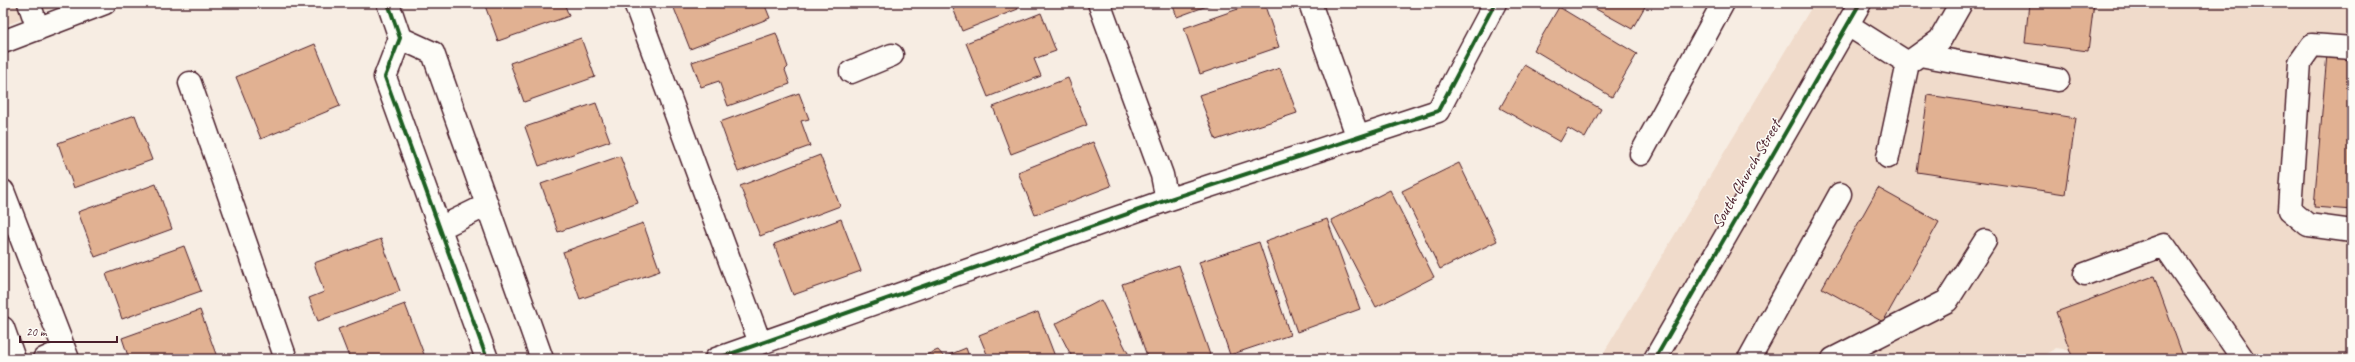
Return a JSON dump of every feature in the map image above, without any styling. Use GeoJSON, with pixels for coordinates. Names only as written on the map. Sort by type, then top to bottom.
{"type":"FeatureCollection","features":[{"type":"Feature","properties":{"kind":"street"},"geometry":{"type":"LineString","coordinates":[[29,3],[38,29]]}},
{"type":"Feature","properties":{"kind":"street"},"geometry":{"type":"LineString","coordinates":[[3,42],[105,3]]}},
{"type":"Feature","properties":{"kind":"street"},"geometry":{"type":"LineString","coordinates":[[388,3],[400,38],[385,77],[487,359]]}},
{"type":"Feature","properties":{"kind":"street"},"geometry":{"type":"LineString","coordinates":[[634,3],[760,343]]}},
{"type":"Feature","properties":{"kind":"street"},"geometry":{"type":"LineString","coordinates":[[1099,3],[1162,175],[1167,200]]}},
{"type":"Feature","properties":{"kind":"street"},"geometry":{"type":"LineString","coordinates":[[1310,3],[1358,138]]}},
{"type":"Feature","properties":{"kind":"street"},"geometry":{"type":"LineString","coordinates":[[716,359],[1167,200],[1438,111],[1495,3]]}},
{"type":"Feature","properties":{"kind":"street"},"geometry":{"type":"LineString","coordinates":[[1641,154],[1723,3]]}},
{"type":"Feature","properties":{"kind":"street","name":"South Church Street"},"geometry":{"type":"LineString","coordinates":[[1655,359],[1860,3]]}},
{"type":"Feature","properties":{"kind":"street"},"geometry":{"type":"LineString","coordinates":[[1888,156],[1914,59],[1940,40],[1961,3]]}},
{"type":"Feature","properties":{"kind":"street"},"geometry":{"type":"LineString","coordinates":[[1848,25],[1914,59],[2058,80]]}},
{"type":"Feature","properties":{"kind":"street"},"geometry":{"type":"LineString","coordinates":[[400,38],[433,54],[542,359]]}},
{"type":"Feature","properties":{"kind":"street"},"geometry":{"type":"LineString","coordinates":[[2352,48],[2312,45],[2300,62],[2290,210],[2308,225],[2352,231]]}},
{"type":"Feature","properties":{"kind":"street"},"geometry":{"type":"LineString","coordinates":[[851,72],[892,54]]}},
{"type":"Feature","properties":{"kind":"street"},"geometry":{"type":"LineString","coordinates":[[190,83],[286,359]]}},
{"type":"Feature","properties":{"kind":"street"},"geometry":{"type":"LineString","coordinates":[[3,191],[66,355],[44,359]]}},
{"type":"Feature","properties":{"kind":"street"},"geometry":{"type":"LineString","coordinates":[[1749,359],[1840,194]]}},
{"type":"Feature","properties":{"kind":"street"},"geometry":{"type":"LineString","coordinates":[[440,228],[487,205]]}},
{"type":"Feature","properties":{"kind":"street"},"geometry":{"type":"LineString","coordinates":[[1833,359],[1947,301],[1984,241]]}},
{"type":"Feature","properties":{"kind":"street"},"geometry":{"type":"LineString","coordinates":[[2085,274],[2164,245],[2243,359]]}},
{"type":"Feature","properties":{"kind":"street"},"geometry":{"type":"LineString","coordinates":[[3,328],[14,359]]}},
{"type":"Feature","properties":{"kind":"shaded area"},"geometry":{"type":"Polygon","coordinates":[[[3,3],[66,3],[3,26],[3,3]]]}},
{"type":"Feature","properties":{"kind":"shaded area"},"geometry":{"type":"Polygon","coordinates":[[[1814,3],[2352,3],[2352,359],[2130,359],[2056,348],[2037,359],[1600,359],[1814,3]]]}},
{"type":"Feature","properties":{"kind":"building"},"geometry":{"type":"Polygon","coordinates":[[[484,3],[564,3],[569,16],[498,41],[484,3]]]}},
{"type":"Feature","properties":{"kind":"building"},"geometry":{"type":"Polygon","coordinates":[[[672,3],[764,3],[770,18],[690,49],[672,3]]]}},
{"type":"Feature","properties":{"kind":"building"},"geometry":{"type":"Polygon","coordinates":[[[951,3],[1016,3],[1018,9],[962,31],[951,3]]]}},
{"type":"Feature","properties":{"kind":"building"},"geometry":{"type":"Polygon","coordinates":[[[1172,3],[1215,3],[1177,17],[1172,3]]]}},
{"type":"Feature","properties":{"kind":"building"},"geometry":{"type":"Polygon","coordinates":[[[1255,3],[1264,3],[1279,47],[1200,74],[1184,28],[1255,3]]]}},
{"type":"Feature","properties":{"kind":"building"},"geometry":{"type":"Polygon","coordinates":[[[1585,3],[1647,3],[1632,29],[1585,3]]]}},
{"type":"Feature","properties":{"kind":"building"},"geometry":{"type":"Polygon","coordinates":[[[2029,3],[2094,3],[2088,51],[2025,43],[2029,3]]]}},
{"type":"Feature","properties":{"kind":"building"},"geometry":{"type":"Polygon","coordinates":[[[1559,7],[1637,54],[1612,97],[1534,50],[1559,7]]]}},
{"type":"Feature","properties":{"kind":"building"},"geometry":{"type":"Polygon","coordinates":[[[1041,13],[1056,51],[1034,59],[1041,76],[988,97],[966,43],[1041,13]]]}},
{"type":"Feature","properties":{"kind":"building"},"geometry":{"type":"Polygon","coordinates":[[[776,33],[788,67],[785,70],[790,84],[728,106],[719,81],[701,87],[692,62],[776,33]]]}},
{"type":"Feature","properties":{"kind":"building"},"geometry":{"type":"Polygon","coordinates":[[[581,38],[595,77],[524,102],[510,63],[581,38]]]}},
{"type":"Feature","properties":{"kind":"building"},"geometry":{"type":"Polygon","coordinates":[[[315,44],[340,106],[261,139],[236,77],[315,44]]]}},
{"type":"Feature","properties":{"kind":"building"},"geometry":{"type":"Polygon","coordinates":[[[2327,54],[2352,57],[2352,210],[2314,207],[2327,54]]]}},
{"type":"Feature","properties":{"kind":"building"},"geometry":{"type":"Polygon","coordinates":[[[1524,65],[1601,109],[1585,138],[1568,128],[1560,142],[1500,108],[1524,65]]]}},
{"type":"Feature","properties":{"kind":"building"},"geometry":{"type":"Polygon","coordinates":[[[1280,68],[1297,113],[1216,140],[1199,95],[1280,68]]]}},
{"type":"Feature","properties":{"kind":"building"},"geometry":{"type":"Polygon","coordinates":[[[1068,78],[1087,125],[1011,154],[993,107],[1068,78]]]}},
{"type":"Feature","properties":{"kind":"building"},"geometry":{"type":"Polygon","coordinates":[[[799,93],[809,119],[801,121],[810,146],[738,172],[720,122],[799,93]]]}},
{"type":"Feature","properties":{"kind":"building"},"geometry":{"type":"Polygon","coordinates":[[[1928,95],[2076,118],[2065,194],[1917,172],[1928,95]]]}},
{"type":"Feature","properties":{"kind":"building"},"geometry":{"type":"Polygon","coordinates":[[[596,103],[610,141],[539,166],[525,127],[596,103]]]}},
{"type":"Feature","properties":{"kind":"building"},"geometry":{"type":"Polygon","coordinates":[[[135,115],[152,160],[74,188],[58,143],[135,115]]]}},
{"type":"Feature","properties":{"kind":"building"},"geometry":{"type":"Polygon","coordinates":[[[1093,142],[1111,186],[1035,215],[1018,172],[1093,142]]]}},
{"type":"Feature","properties":{"kind":"building"},"geometry":{"type":"Polygon","coordinates":[[[820,155],[840,206],[760,236],[740,186],[820,155]]]}},
{"type":"Feature","properties":{"kind":"building"},"geometry":{"type":"Polygon","coordinates":[[[620,156],[638,203],[558,232],[541,184],[620,156]]]}},
{"type":"Feature","properties":{"kind":"building"},"geometry":{"type":"Polygon","coordinates":[[[1459,163],[1497,241],[1440,269],[1402,191],[1459,163]]]}},
{"type":"Feature","properties":{"kind":"building"},"geometry":{"type":"Polygon","coordinates":[[[156,184],[172,229],[95,257],[78,212],[156,184]]]}},
{"type":"Feature","properties":{"kind":"building"},"geometry":{"type":"Polygon","coordinates":[[[1878,188],[1939,222],[1883,322],[1822,288],[1878,188]]]}},
{"type":"Feature","properties":{"kind":"building"},"geometry":{"type":"Polygon","coordinates":[[[1390,190],[1434,277],[1376,307],[1331,220],[1390,190]]]}},
{"type":"Feature","properties":{"kind":"building"},"geometry":{"type":"Polygon","coordinates":[[[841,219],[861,271],[793,295],[774,244],[841,219]]]}},
{"type":"Feature","properties":{"kind":"building"},"geometry":{"type":"Polygon","coordinates":[[[1327,219],[1360,309],[1297,332],[1265,241],[1327,219]]]}},
{"type":"Feature","properties":{"kind":"building"},"geometry":{"type":"Polygon","coordinates":[[[643,223],[660,271],[580,299],[563,252],[643,223]]]}},
{"type":"Feature","properties":{"kind":"building"},"geometry":{"type":"Polygon","coordinates":[[[381,239],[400,291],[318,321],[309,298],[324,292],[314,263],[381,239]]]}},
{"type":"Feature","properties":{"kind":"building"},"geometry":{"type":"Polygon","coordinates":[[[1259,242],[1290,335],[1230,355],[1199,262],[1259,242]]]}},
{"type":"Feature","properties":{"kind":"building"},"geometry":{"type":"Polygon","coordinates":[[[184,246],[201,291],[122,319],[106,274],[184,246]]]}},
{"type":"Feature","properties":{"kind":"building"},"geometry":{"type":"Polygon","coordinates":[[[1179,265],[1210,355],[1198,359],[1148,359],[1122,284],[1179,265]]]}},
{"type":"Feature","properties":{"kind":"building"},"geometry":{"type":"Polygon","coordinates":[[[2154,276],[2184,359],[2073,359],[2056,312],[2154,276]]]}},
{"type":"Feature","properties":{"kind":"building"},"geometry":{"type":"Polygon","coordinates":[[[1101,300],[1131,359],[1073,359],[1055,324],[1101,300]]]}},
{"type":"Feature","properties":{"kind":"building"},"geometry":{"type":"Polygon","coordinates":[[[405,304],[425,357],[418,359],[343,359],[349,357],[338,329],[405,304]]]}},
{"type":"Feature","properties":{"kind":"building"},"geometry":{"type":"Polygon","coordinates":[[[200,310],[217,357],[210,359],[129,359],[122,338],[200,310]]]}},
{"type":"Feature","properties":{"kind":"building"},"geometry":{"type":"Polygon","coordinates":[[[1038,312],[1056,359],[989,359],[979,335],[1038,312]]]}},
{"type":"Feature","properties":{"kind":"building"},"geometry":{"type":"Polygon","coordinates":[[[966,348],[970,359],[916,359],[938,350],[944,357],[966,348]]]}},
{"type":"Feature","properties":{"kind":"cycle path"},"geometry":{"type":"LineString","coordinates":[[388,3],[400,38],[385,77],[487,359]]}},
{"type":"Feature","properties":{"kind":"cycle path"},"geometry":{"type":"LineString","coordinates":[[716,359],[1167,200],[1438,111],[1495,3]]}},
{"type":"Feature","properties":{"kind":"cycle path"},"geometry":{"type":"LineString","coordinates":[[1655,359],[1860,3]]}}]}
